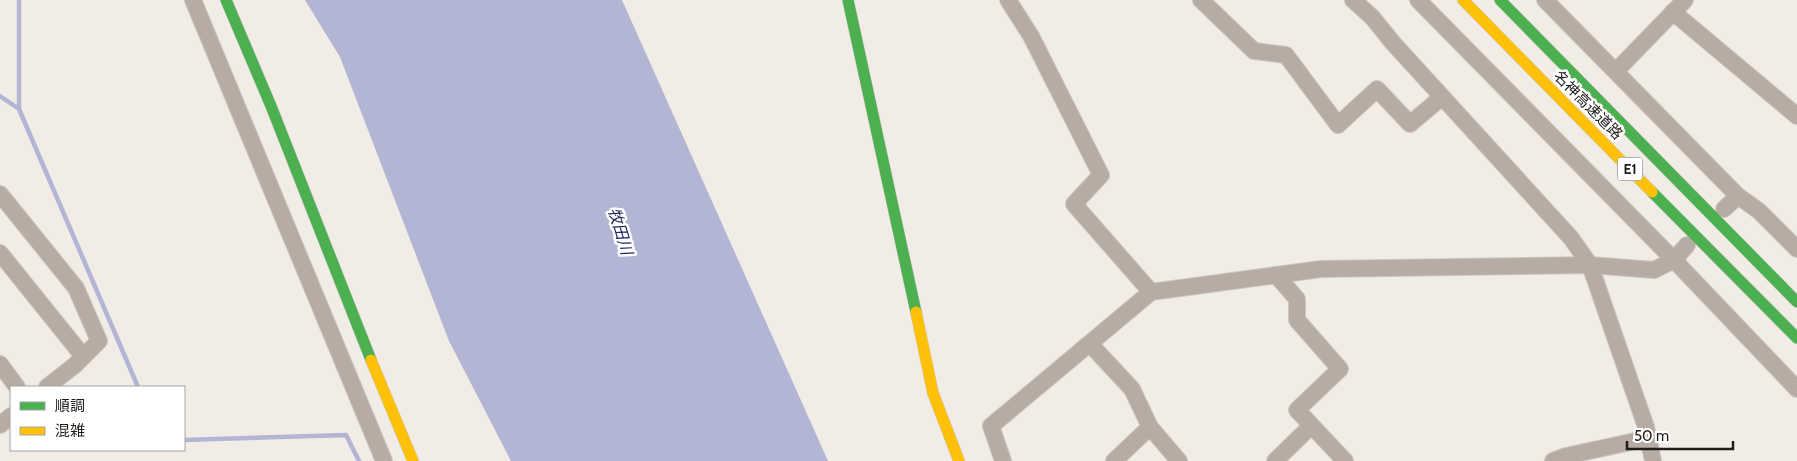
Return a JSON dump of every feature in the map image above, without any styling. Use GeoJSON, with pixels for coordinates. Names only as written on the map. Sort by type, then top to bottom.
{"type":"FeatureCollection","features":[{"type":"Feature","properties":{"kind":"main road"},"geometry":{"type":"LineString","coordinates":[[226,0],[271,106],[352,315],[413,461]]}},
{"type":"Feature","properties":{"kind":"main road"},"geometry":{"type":"LineString","coordinates":[[848,0],[932,393],[959,461]]}},
{"type":"Feature","properties":{"kind":"main road","name":"名神高速道路"},"geometry":{"type":"LineString","coordinates":[[1463,0],[1797,338]]}},
{"type":"Feature","properties":{"kind":"main road","name":"名神高速道路"},"geometry":{"type":"LineString","coordinates":[[1500,0],[1797,302]]}},
{"type":"Feature","properties":{"kind":"street"},"geometry":{"type":"LineString","coordinates":[[193,0],[384,461]]}},
{"type":"Feature","properties":{"kind":"street"},"geometry":{"type":"LineString","coordinates":[[1008,0],[1031,36],[1101,176],[1074,204],[1151,292]]}},
{"type":"Feature","properties":{"kind":"street"},"geometry":{"type":"LineString","coordinates":[[1201,0],[1254,51],[1286,55],[1338,125],[1378,89],[1410,124],[1442,97]]}},
{"type":"Feature","properties":{"kind":"street"},"geometry":{"type":"LineString","coordinates":[[1353,0],[1372,17],[1392,43],[1571,238],[1590,265],[1646,427],[1653,461]]}},
{"type":"Feature","properties":{"kind":"street"},"geometry":{"type":"LineString","coordinates":[[1418,0],[1674,260],[1797,389]]}},
{"type":"Feature","properties":{"kind":"street"},"geometry":{"type":"LineString","coordinates":[[1545,0],[1738,196],[1759,211],[1797,249]]}},
{"type":"Feature","properties":{"kind":"street"},"geometry":{"type":"LineString","coordinates":[[1616,71],[1685,0]]}},
{"type":"Feature","properties":{"kind":"street"},"geometry":{"type":"LineString","coordinates":[[1673,12],[1797,116]]}},
{"type":"Feature","properties":{"kind":"street"},"geometry":{"type":"LineString","coordinates":[[0,194],[76,288],[99,341],[48,386]]}},
{"type":"Feature","properties":{"kind":"street"},"geometry":{"type":"LineString","coordinates":[[1724,209],[1738,196]]}},
{"type":"Feature","properties":{"kind":"street"},"geometry":{"type":"LineString","coordinates":[[1003,461],[991,426],[1151,292],[1321,269],[1590,265],[1654,270],[1674,260],[1687,245]]}},
{"type":"Feature","properties":{"kind":"street"},"geometry":{"type":"LineString","coordinates":[[0,253],[83,356]]}},
{"type":"Feature","properties":{"kind":"street"},"geometry":{"type":"LineString","coordinates":[[1276,275],[1297,299],[1297,320],[1340,369],[1297,410],[1345,461]]}},
{"type":"Feature","properties":{"kind":"street"},"geometry":{"type":"LineString","coordinates":[[1090,344],[1132,389],[1150,427],[1179,461]]}},
{"type":"Feature","properties":{"kind":"street"},"geometry":{"type":"LineString","coordinates":[[0,364],[17,386]]}},
{"type":"Feature","properties":{"kind":"street"},"geometry":{"type":"LineString","coordinates":[[0,425],[10,417]]}},
{"type":"Feature","properties":{"kind":"street"},"geometry":{"type":"LineString","coordinates":[[1276,461],[1311,426]]}},
{"type":"Feature","properties":{"kind":"street"},"geometry":{"type":"LineString","coordinates":[[1114,461],[1150,427]]}},
{"type":"Feature","properties":{"kind":"street"},"geometry":{"type":"LineString","coordinates":[[1562,459],[1649,438]]}},
{"type":"Feature","properties":{"kind":"water","name":"牧田川"},"geometry":{"type":"Polygon","coordinates":[[[305,0],[622,0],[828,461],[511,461],[449,341],[340,57],[305,0]]]}},
{"type":"Feature","properties":{"kind":"waterway"},"geometry":{"type":"LineString","coordinates":[[19,0],[19,109],[138,386]]}},
{"type":"Feature","properties":{"kind":"waterway"},"geometry":{"type":"LineString","coordinates":[[0,96],[19,109]]}},
{"type":"Feature","properties":{"kind":"waterway"},"geometry":{"type":"LineString","coordinates":[[185,440],[346,435],[359,461]]}},
{"type":"Feature","properties":{"kind":"traffic: fast"},"geometry":{"type":"LineString","coordinates":[[226,0],[271,106],[371,360]]}},
{"type":"Feature","properties":{"kind":"traffic: fast"},"geometry":{"type":"LineString","coordinates":[[848,0],[916,312]]}},
{"type":"Feature","properties":{"kind":"traffic: fast"},"geometry":{"type":"LineString","coordinates":[[1500,0],[1797,302]]}},
{"type":"Feature","properties":{"kind":"traffic: fast"},"geometry":{"type":"LineString","coordinates":[[1652,192],[1797,338]]}},
{"type":"Feature","properties":{"kind":"traffic: slow"},"geometry":{"type":"LineString","coordinates":[[1463,0],[1652,192]]}},
{"type":"Feature","properties":{"kind":"traffic: slow"},"geometry":{"type":"LineString","coordinates":[[916,312],[933,393],[959,461]]}},
{"type":"Feature","properties":{"kind":"traffic: slow"},"geometry":{"type":"LineString","coordinates":[[371,360],[413,461]]}}]}
